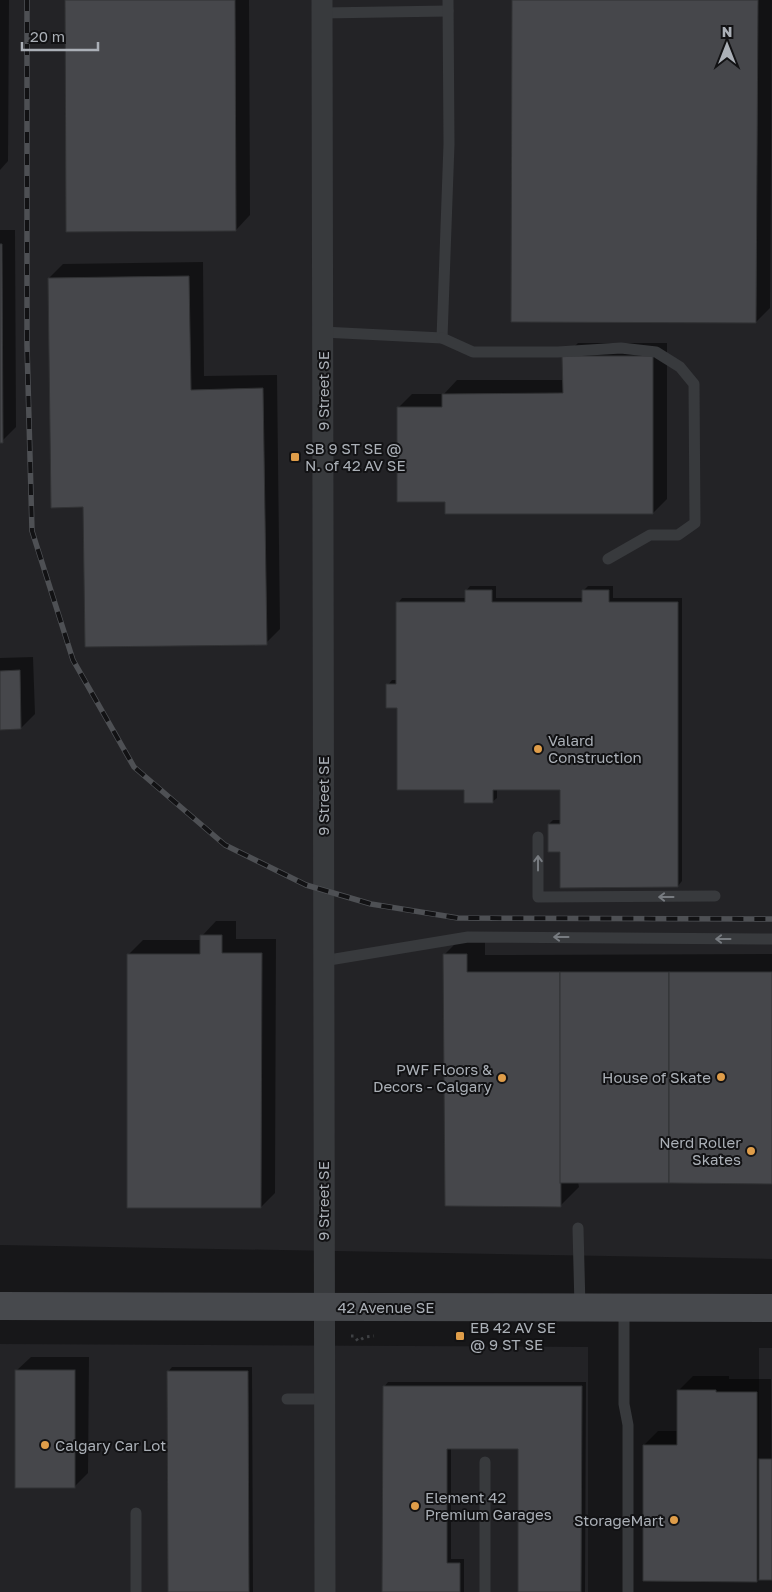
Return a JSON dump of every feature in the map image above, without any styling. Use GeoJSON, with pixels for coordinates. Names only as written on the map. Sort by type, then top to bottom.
{"type":"FeatureCollection","features":[{"type":"Feature","properties":{"kind":"street","name":"9 Street SE"},"geometry":{"type":"LineString","coordinates":[[322,6],[325,1592]]}},
{"type":"Feature","properties":{"kind":"street","name":"42 Avenue SE"},"geometry":{"type":"LineString","coordinates":[[0,1306],[772,1308]]}},
{"type":"Feature","properties":{"kind":"lane"},"geometry":{"type":"LineString","coordinates":[[322,6],[448,6],[449,144],[442,338]]}},
{"type":"Feature","properties":{"kind":"lane"},"geometry":{"type":"LineString","coordinates":[[323,332],[442,338],[474,352],[558,352],[621,348],[656,352],[680,367],[694,384],[695,523],[678,535],[650,535],[608,559]]}},
{"type":"Feature","properties":{"kind":"lane"},"geometry":{"type":"LineString","coordinates":[[538,837],[538,897],[715,896]]}},
{"type":"Feature","properties":{"kind":"lane"},"geometry":{"type":"LineString","coordinates":[[323,961],[468,937],[772,939]]}},
{"type":"Feature","properties":{"kind":"lane"},"geometry":{"type":"LineString","coordinates":[[578,1228],[580,1308]]}},
{"type":"Feature","properties":{"kind":"lane"},"geometry":{"type":"LineString","coordinates":[[624,1308],[624,1404],[628,1425],[628,1592]]}},
{"type":"Feature","properties":{"kind":"lane"},"geometry":{"type":"LineString","coordinates":[[287,1399],[324,1399]]}},
{"type":"Feature","properties":{"kind":"lane"},"geometry":{"type":"LineString","coordinates":[[485,1462],[485,1592]]}},
{"type":"Feature","properties":{"kind":"lane"},"geometry":{"type":"LineString","coordinates":[[136,1513],[136,1592]]}},
{"type":"Feature","properties":{"kind":"shaded area"},"geometry":{"type":"Polygon","coordinates":[[[0,0],[772,0],[772,1259],[0,1245],[0,0]]]}},
{"type":"Feature","properties":{"kind":"shaded area"},"geometry":{"type":"Polygon","coordinates":[[[0,1344],[588,1347],[588,1592],[0,1592],[0,1344]]]}},
{"type":"Feature","properties":{"kind":"shaded area"},"geometry":{"type":"Polygon","coordinates":[[[759,1348],[772,1348],[772,1580],[759,1580],[759,1348]]]}},
{"type":"Feature","properties":{"kind":"building"},"geometry":{"type":"Polygon","coordinates":[[[65,0],[235,0],[236,231],[66,232],[65,0]]]}},
{"type":"Feature","properties":{"kind":"building"},"geometry":{"type":"Polygon","coordinates":[[[512,0],[758,0],[756,323],[511,322],[512,0]]]}},
{"type":"Feature","properties":{"kind":"building"},"geometry":{"type":"Polygon","coordinates":[[[0,244],[2,244],[3,443],[0,443],[0,244]]]}},
{"type":"Feature","properties":{"kind":"building"},"geometry":{"type":"Polygon","coordinates":[[[189,276],[191,390],[263,388],[267,645],[85,647],[83,507],[51,508],[48,278],[189,276]]]}},
{"type":"Feature","properties":{"kind":"building"},"geometry":{"type":"Polygon","coordinates":[[[562,356],[653,356],[653,514],[445,514],[445,502],[397,502],[397,407],[442,407],[442,394],[563,393],[562,356]]]}},
{"type":"Feature","properties":{"kind":"building","name":"Valard Construction"},"geometry":{"type":"Polygon","coordinates":[[[465,590],[492,590],[492,602],[582,602],[582,590],[609,590],[609,602],[678,602],[678,887],[560,888],[560,852],[548,852],[548,824],[560,824],[560,790],[493,790],[493,803],[464,803],[464,790],[397,790],[397,708],[386,708],[386,684],[396,684],[396,602],[465,602],[465,590]]]}},
{"type":"Feature","properties":{"kind":"building"},"geometry":{"type":"Polygon","coordinates":[[[20,670],[21,729],[0,730],[0,671],[20,670]]]}},
{"type":"Feature","properties":{"kind":"building"},"geometry":{"type":"Polygon","coordinates":[[[200,935],[222,935],[222,953],[262,953],[261,1208],[127,1208],[127,954],[200,954],[200,935]]]}},
{"type":"Feature","properties":{"kind":"building","name":"PWF Floors & Decors - Calgary"},"geometry":{"type":"Polygon","coordinates":[[[443,954],[467,954],[467,972],[560,972],[561,1207],[445,1206],[443,954]]]}},
{"type":"Feature","properties":{"kind":"building"},"geometry":{"type":"Polygon","coordinates":[[[560,972],[669,972],[669,1183],[560,1183],[560,972]]]}},
{"type":"Feature","properties":{"kind":"building","name":"House of Skate"},"geometry":{"type":"Polygon","coordinates":[[[669,972],[772,972],[772,1184],[669,1183],[669,972]]]}},
{"type":"Feature","properties":{"kind":"building"},"geometry":{"type":"Polygon","coordinates":[[[15,1370],[75,1370],[75,1488],[15,1488],[15,1370]]]}},
{"type":"Feature","properties":{"kind":"building"},"geometry":{"type":"Polygon","coordinates":[[[167,1371],[248,1371],[249,1592],[168,1592],[167,1371]]]}},
{"type":"Feature","properties":{"kind":"building","name":"Element 42 Premium Garages"},"geometry":{"type":"Polygon","coordinates":[[[383,1386],[582,1386],[581,1592],[518,1592],[518,1449],[447,1449],[447,1563],[460,1563],[460,1592],[382,1592],[383,1386]]]}},
{"type":"Feature","properties":{"kind":"building"},"geometry":{"type":"Polygon","coordinates":[[[677,1390],[757,1392],[757,1582],[643,1581],[643,1445],[677,1445],[677,1390]]]}},
{"type":"Feature","properties":{"kind":"building"},"geometry":{"type":"Polygon","coordinates":[[[759,1459],[772,1459],[772,1580],[759,1580],[759,1459]]]}},
{"type":"Feature","properties":{"kind":"railway"},"geometry":{"type":"LineString","coordinates":[[27,0],[27,345],[32,531],[73,660],[134,767],[225,845],[306,885],[371,904],[458,918],[772,919]]}},
{"type":"Feature","properties":{"kind":"place","name":"SB 9 ST SE @ N. of 42 AV SE"},"geometry":{"type":"Point","coordinates":[295,457]}},
{"type":"Feature","properties":{"kind":"place","name":"Valard Construction"},"geometry":{"type":"Point","coordinates":[538,749]}},
{"type":"Feature","properties":{"kind":"place","name":"House of Skate"},"geometry":{"type":"Point","coordinates":[721,1077]}},
{"type":"Feature","properties":{"kind":"place","name":"PWF Floors & Decors - Calgary"},"geometry":{"type":"Point","coordinates":[502,1078]}},
{"type":"Feature","properties":{"kind":"place","name":"Nerd Roller Skates"},"geometry":{"type":"Point","coordinates":[751,1151]}},
{"type":"Feature","properties":{"kind":"place","name":"EB 42 AV SE @ 9 ST SE"},"geometry":{"type":"Point","coordinates":[460,1336]}},
{"type":"Feature","properties":{"kind":"place","name":"Calgary Car Lot"},"geometry":{"type":"Point","coordinates":[45,1445]}},
{"type":"Feature","properties":{"kind":"place","name":"Element 42 Premium Garages"},"geometry":{"type":"Point","coordinates":[415,1506]}},
{"type":"Feature","properties":{"kind":"place","name":"StorageMart"},"geometry":{"type":"Point","coordinates":[674,1520]}}]}
